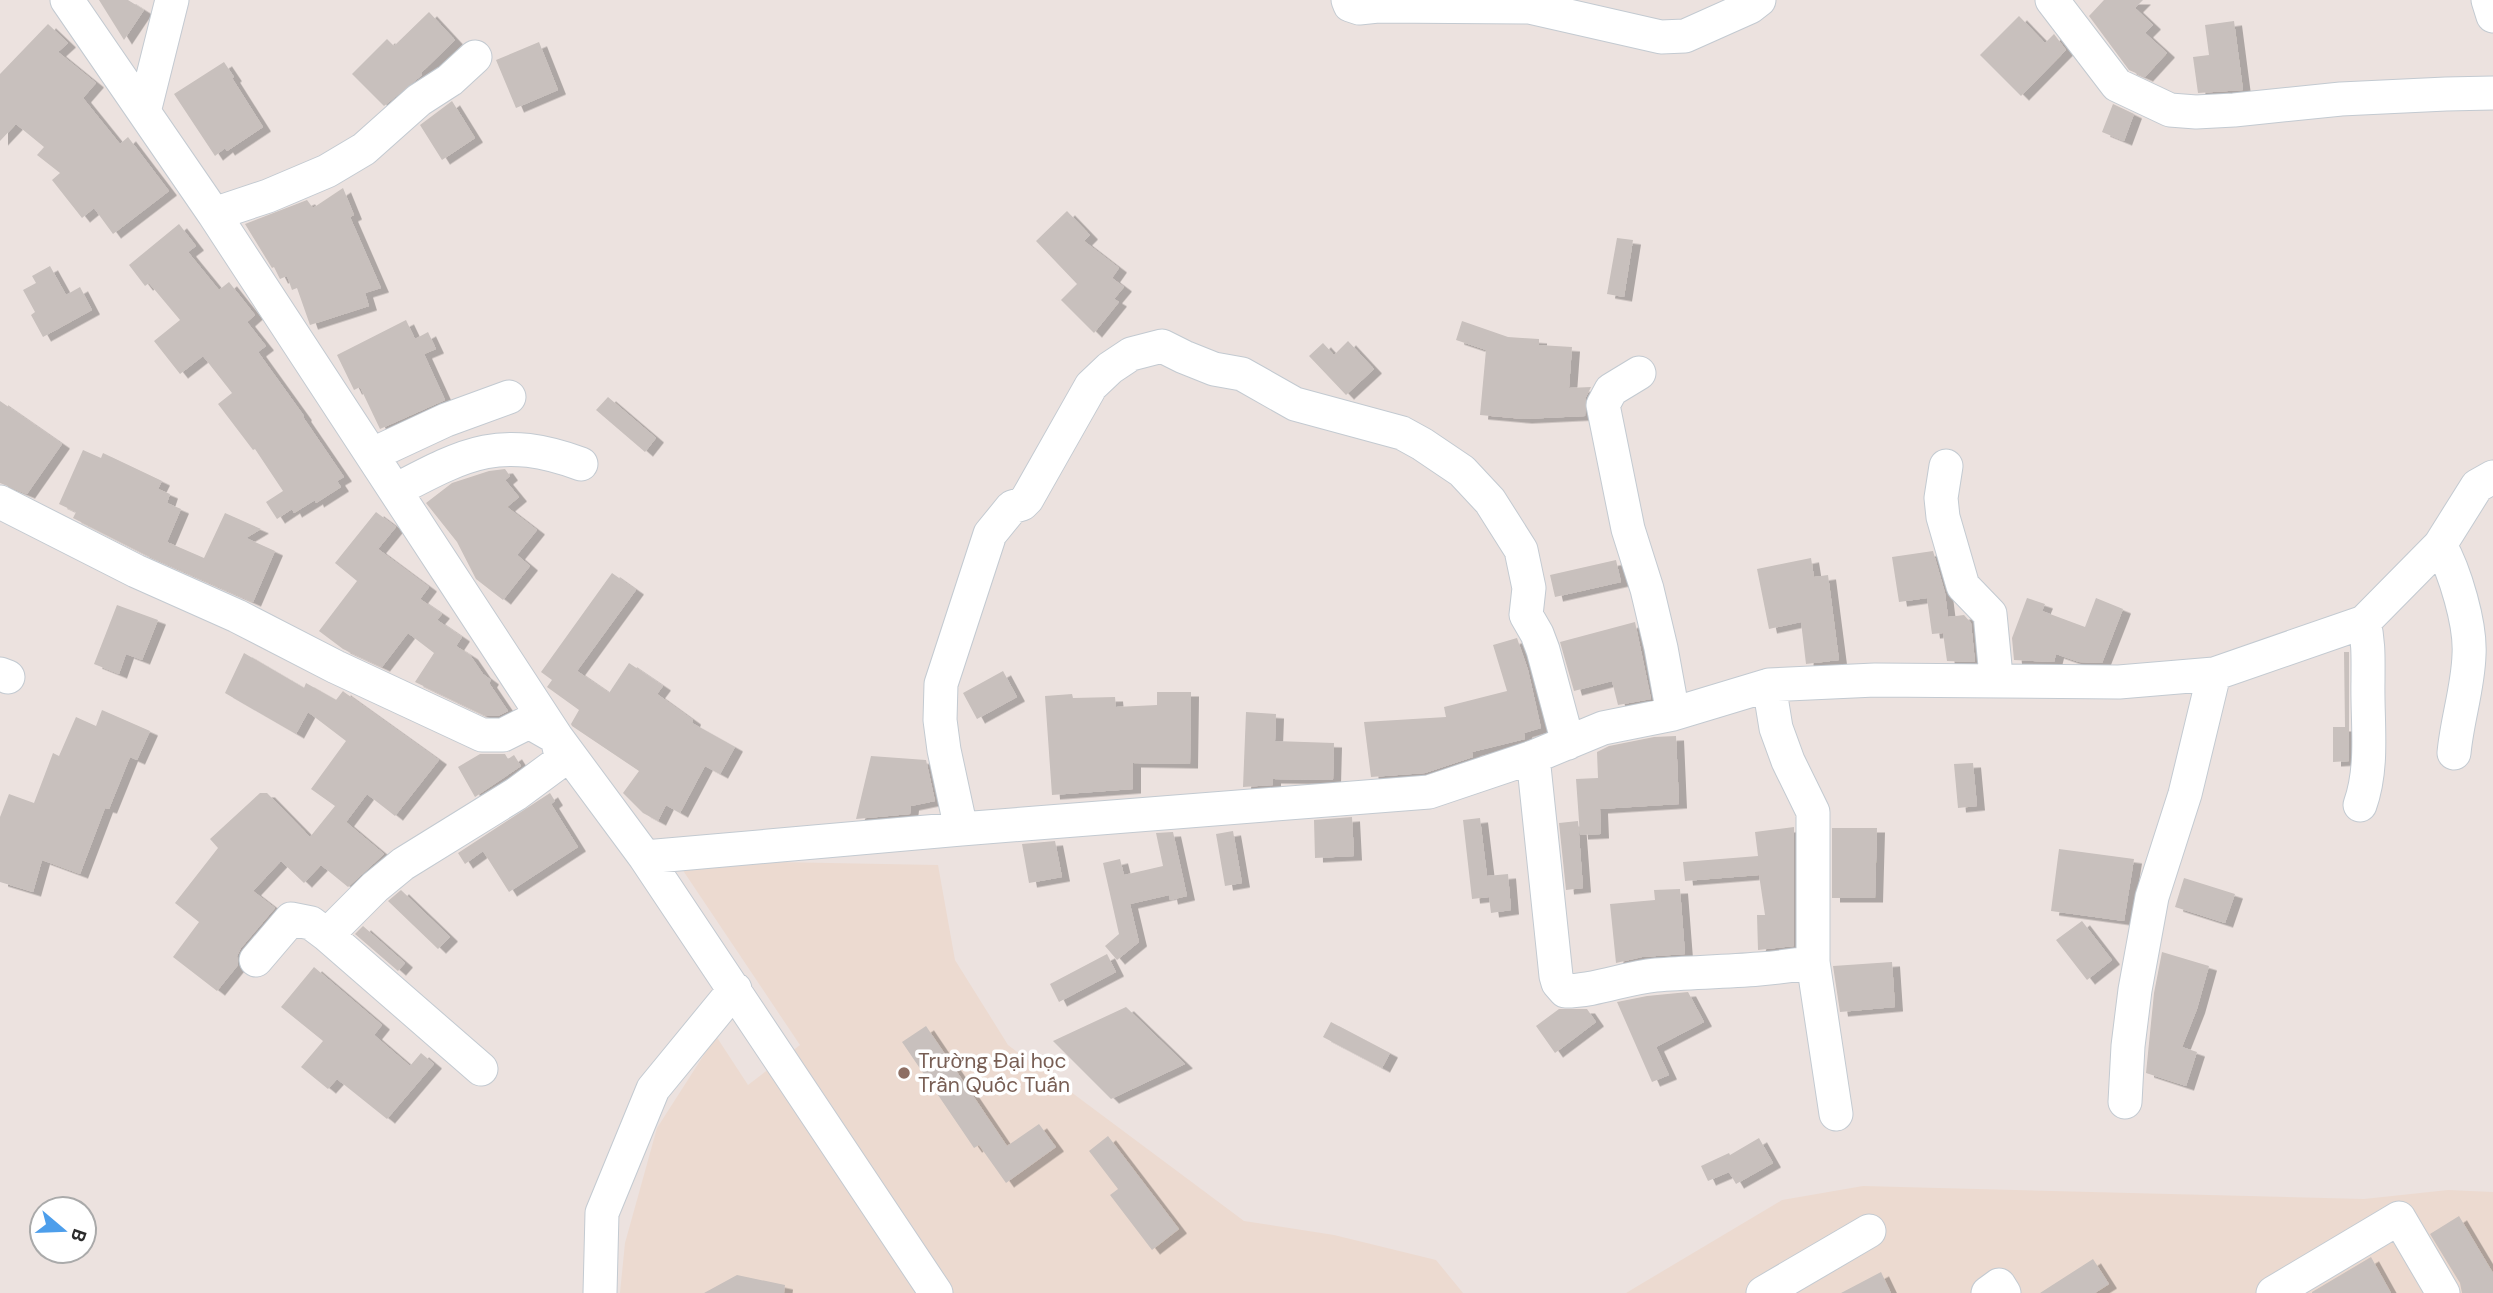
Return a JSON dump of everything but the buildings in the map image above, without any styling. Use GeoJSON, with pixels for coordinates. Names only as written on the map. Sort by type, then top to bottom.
{"type":"FeatureCollection","features":[{"type":"Feature","properties":{"kind":"street"},"geometry":{"type":"LineString","coordinates":[[67,0],[214,214],[557,738],[645,857],[936,1293]]}},
{"type":"Feature","properties":{"kind":"street"},"geometry":{"type":"LineString","coordinates":[[144,112],[172,0]]}},
{"type":"Feature","properties":{"kind":"street"},"geometry":{"type":"LineString","coordinates":[[1348,0],[1350,5],[1359,8],[1530,7],[1661,37],[1685,36],[1750,7],[1759,0]]}},
{"type":"Feature","properties":{"kind":"street"},"geometry":{"type":"LineString","coordinates":[[2052,0],[2117,85],[2169,110],[2235,110],[2341,99],[2493,93]]}},
{"type":"Feature","properties":{"kind":"street"},"geometry":{"type":"LineString","coordinates":[[2488,0],[2493,16]]}},
{"type":"Feature","properties":{"kind":"street"},"geometry":{"type":"LineString","coordinates":[[214,214],[268,196],[327,171],[364,149],[419,100],[450,80],[475,57]]}},
{"type":"Feature","properties":{"kind":"street"},"geometry":{"type":"LineString","coordinates":[[961,829],[944,750],[940,720],[941,684],[990,534],[1012,507],[1027,499],[1091,386],[1110,368],[1131,354],[1162,346],[1214,369],[1242,374],[1295,404],[1402,433],[1462,471],[1490,501],[1521,550],[1529,588],[1526,615],[1543,650],[1568,743]]}},
{"type":"Feature","properties":{"kind":"street"},"geometry":{"type":"LineString","coordinates":[[1639,373],[1608,392],[1603,405],[1628,529],[1647,589],[1673,714]]}},
{"type":"Feature","properties":{"kind":"street"},"geometry":{"type":"LineString","coordinates":[[373,454],[446,420],[509,397]]}},
{"type":"Feature","properties":{"kind":"street"},"geometry":{"type":"LineString","coordinates":[[396,490],[475,453],[496,448],[547,452],[581,464]]}},
{"type":"Feature","properties":{"kind":"street"},"geometry":{"type":"LineString","coordinates":[[1946,466],[1946,480],[1941,498],[1943,517],[1963,586],[1990,614],[1995,666],[1993,679]]}},
{"type":"Feature","properties":{"kind":"street"},"geometry":{"type":"LineString","coordinates":[[645,857],[1429,792],[1533,757],[1604,728],[1673,714],[1769,685],[1875,680],[2119,681],[2214,674],[2364,622],[2440,545],[2477,486],[2493,477]]}},
{"type":"Feature","properties":{"kind":"street"},"geometry":{"type":"LineString","coordinates":[[0,502],[136,571],[237,616],[336,667],[482,735],[503,735],[529,722],[557,738],[562,760],[516,793],[403,864],[374,887],[327,935]]}},
{"type":"Feature","properties":{"kind":"street"},"geometry":{"type":"LineString","coordinates":[[2440,545],[2449,561],[2468,630],[2469,656],[2454,753]]}},
{"type":"Feature","properties":{"kind":"street"},"geometry":{"type":"LineString","coordinates":[[2360,805],[2367,775],[2370,715],[2368,640],[2364,622]]}},
{"type":"Feature","properties":{"kind":"street"},"geometry":{"type":"LineString","coordinates":[[2125,1102],[2135,990],[2152,897],[2185,794],[2214,674]]}},
{"type":"Feature","properties":{"kind":"street"},"geometry":{"type":"LineString","coordinates":[[1769,685],[1776,728],[1788,761],[1813,812],[1813,962],[1836,1114]]}},
{"type":"Feature","properties":{"kind":"street"},"geometry":{"type":"LineString","coordinates":[[1533,757],[1556,976],[1565,991],[1590,991],[1606,985],[1653,976],[1728,970],[1773,970],[1813,962]]}},
{"type":"Feature","properties":{"kind":"street"},"geometry":{"type":"LineString","coordinates":[[256,960],[291,919],[311,923],[481,1069]]}},
{"type":"Feature","properties":{"kind":"street"},"geometry":{"type":"LineString","coordinates":[[600,1293],[602,1213],[653,1089],[734,989]]}},
{"type":"Feature","properties":{"kind":"street"},"geometry":{"type":"LineString","coordinates":[[2288,1289],[2399,1217],[2443,1293]]}},
{"type":"Feature","properties":{"kind":"street"},"geometry":{"type":"LineString","coordinates":[[1763,1293],[1869,1231]]}},
{"type":"Feature","properties":{"kind":"street"},"geometry":{"type":"LineString","coordinates":[[1988,1293],[1999,1285],[2004,1293]]}},
{"type":"Feature","properties":{"kind":"shaded area","name":"Trường Đại học Trần Quốc Tuấn"},"geometry":{"type":"Polygon","coordinates":[[[676,860],[938,865],[955,960],[1008,1045],[1244,1221],[1334,1235],[1436,1260],[1463,1293],[620,1293],[625,1243],[657,1128],[716,1036],[748,1085],[800,1045],[676,860]]]}},
{"type":"Feature","properties":{"kind":"shaded area"},"geometry":{"type":"Polygon","coordinates":[[[1863,1186],[2364,1199],[2448,1190],[2493,1192],[2493,1293],[1626,1293],[1782,1200],[1863,1186]]]}},
{"type":"Feature","properties":{"kind":"place","name":"Trường Đại học Trần Quốc Tuấn"},"geometry":{"type":"Point","coordinates":[904,1073]}}]}
